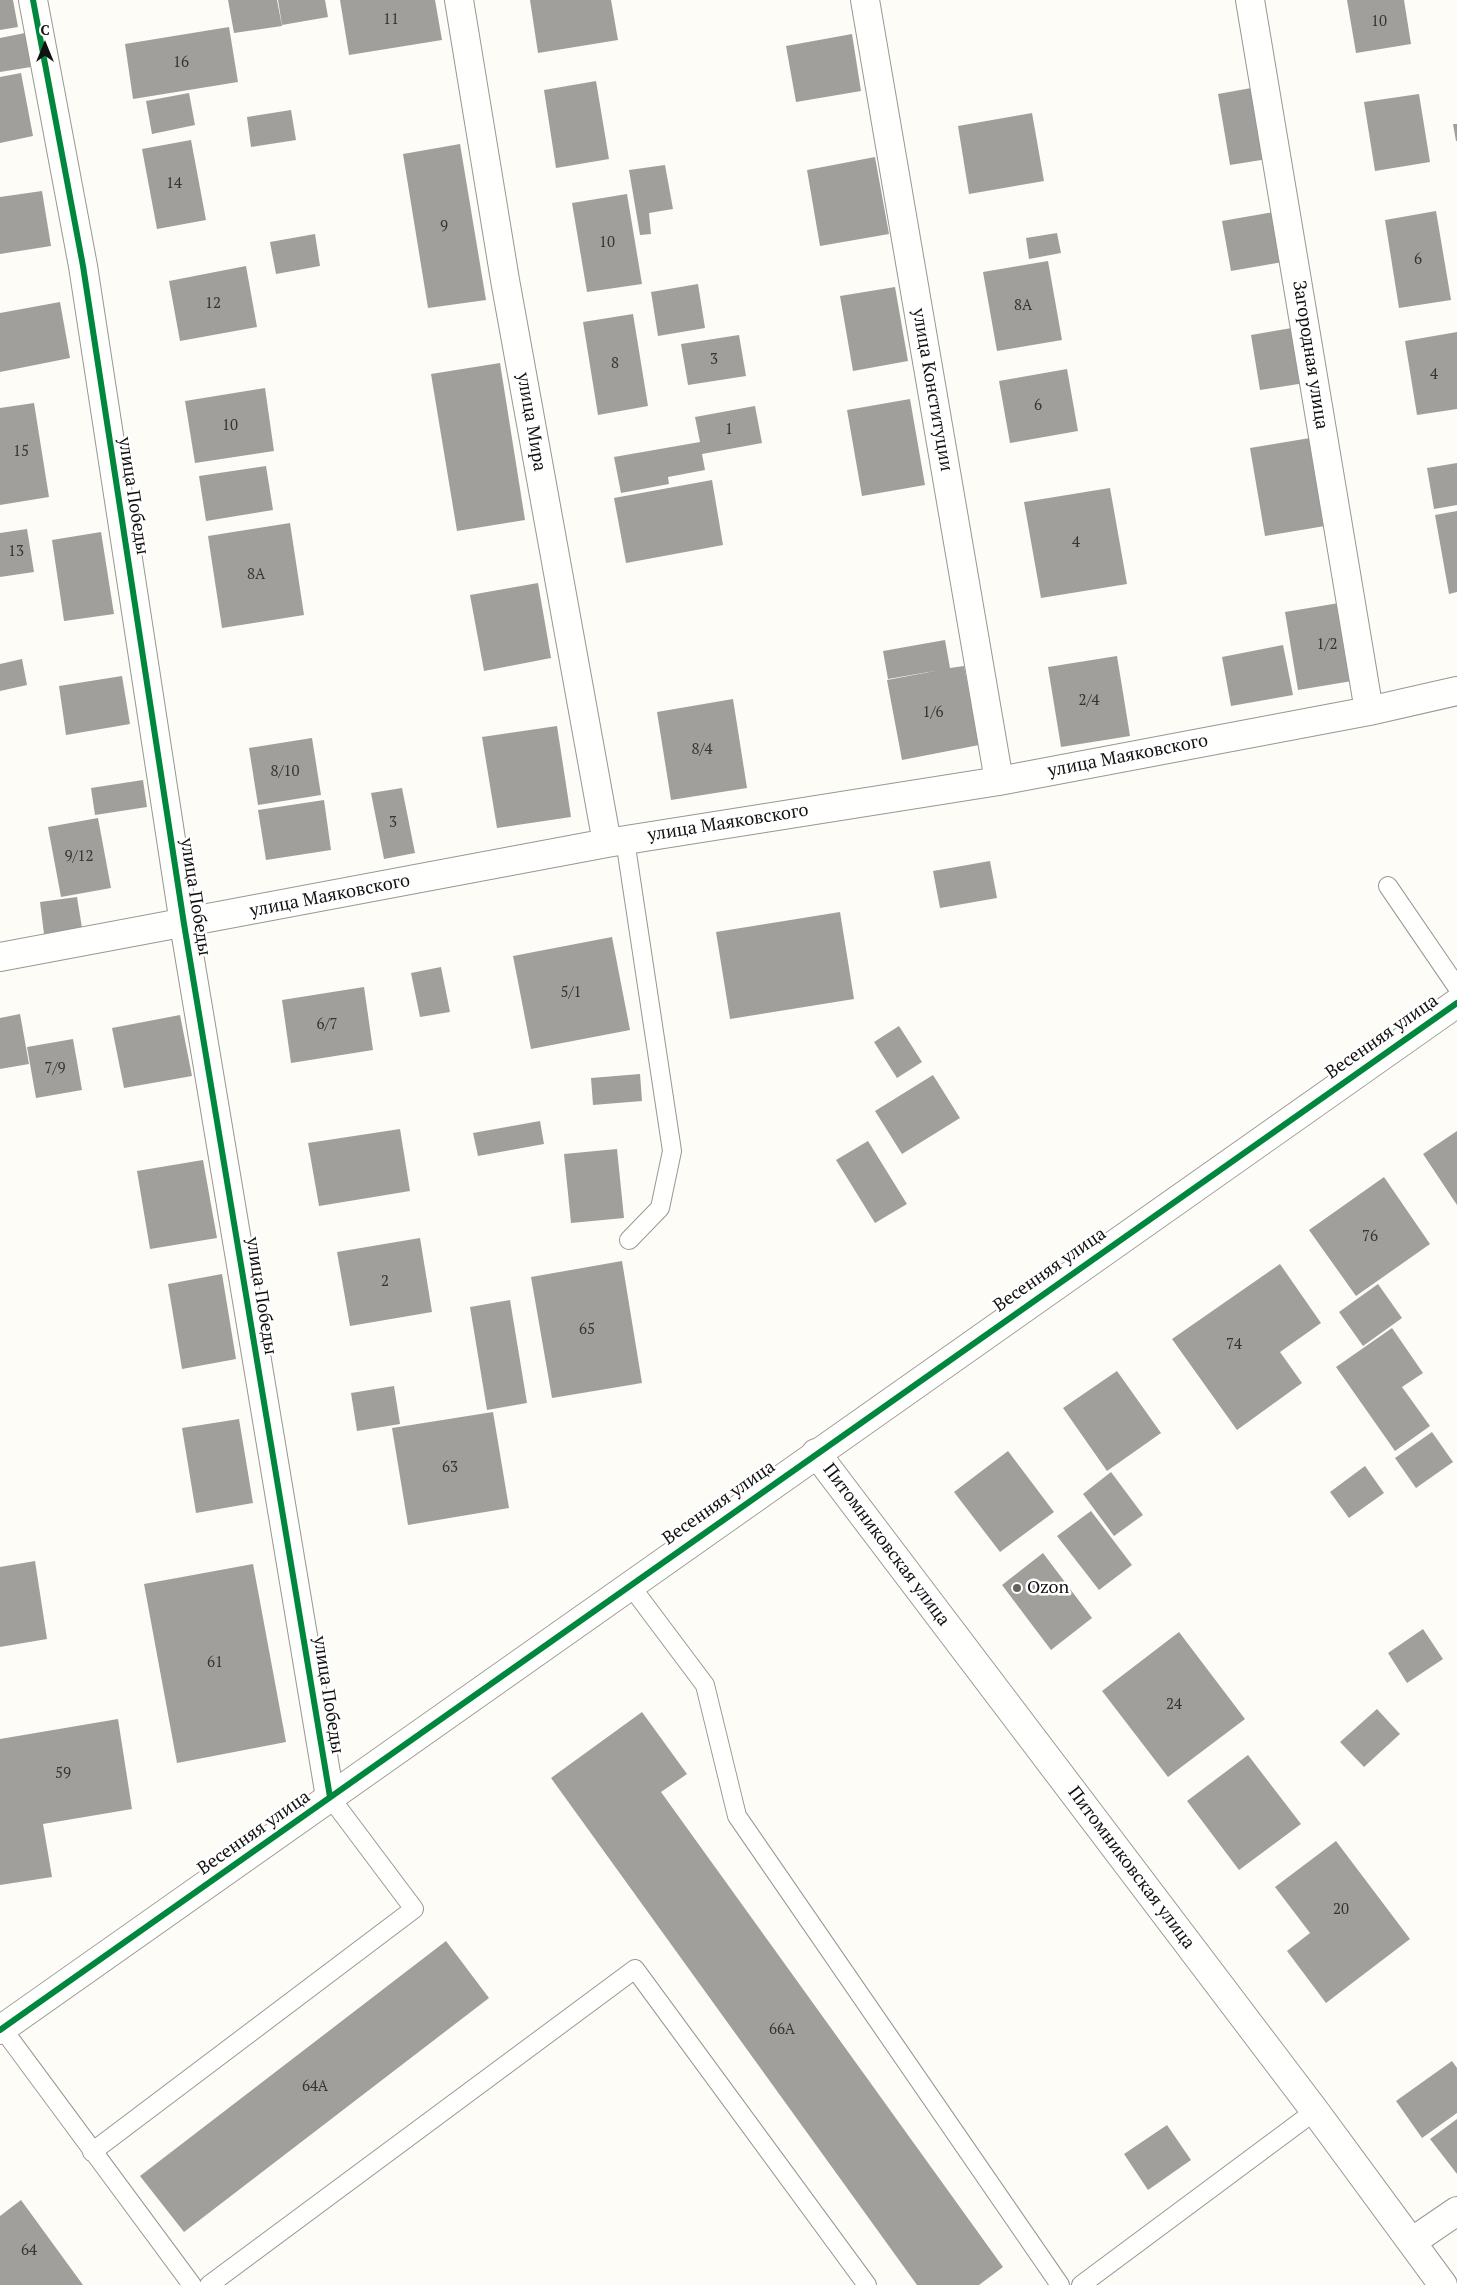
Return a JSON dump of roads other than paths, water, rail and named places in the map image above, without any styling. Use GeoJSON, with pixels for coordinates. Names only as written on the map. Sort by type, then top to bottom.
{"type":"FeatureCollection","features":[{"type":"Feature","properties":{"kind":"street","name":"улица Победы"},"geometry":{"type":"LineString","coordinates":[[33,0],[83,266],[184,924],[330,1797]]}},
{"type":"Feature","properties":{"kind":"street","name":"улица Мира"},"geometry":{"type":"LineString","coordinates":[[459,0],[505,280],[616,841]]}},
{"type":"Feature","properties":{"kind":"street","name":"улица Конституции"},"geometry":{"type":"LineString","coordinates":[[865,0],[999,781]]}},
{"type":"Feature","properties":{"kind":"street","name":"Загородная улица"},"geometry":{"type":"LineString","coordinates":[[1250,0],[1369,711]]}},
{"type":"Feature","properties":{"kind":"street","name":"улица Маяковского"},"geometry":{"type":"LineString","coordinates":[[0,957],[184,924],[616,841],[999,781],[1369,711],[1457,691]]}},
{"type":"Feature","properties":{"kind":"street","name":"Весенняя улица"},"geometry":{"type":"LineString","coordinates":[[1,2029],[1457,1003]]}},
{"type":"Feature","properties":{"kind":"street","name":"Питомниковская улица"},"geometry":{"type":"LineString","coordinates":[[816,1453],[1315,2111],[1413,2242],[1442,2285]]}},
{"type":"Feature","properties":{"kind":"street"},"geometry":{"type":"LineString","coordinates":[[1413,2242],[1457,2211]]}},
{"type":"Feature","properties":{"kind":"lane"},"geometry":{"type":"LineString","coordinates":[[616,841],[672,1151],[660,1208],[629,1240]]}},
{"type":"Feature","properties":{"kind":"lane"},"geometry":{"type":"LineString","coordinates":[[1388,886],[1457,986]]}},
{"type":"Feature","properties":{"kind":"lane"},"geometry":{"type":"LineString","coordinates":[[630,1585],[704,1685],[737,1816],[1060,2285]]}},
{"type":"Feature","properties":{"kind":"lane"},"geometry":{"type":"LineString","coordinates":[[92,2152],[414,1909],[330,1797]]}},
{"type":"Feature","properties":{"kind":"lane"},"geometry":{"type":"LineString","coordinates":[[210,2285],[635,1969],[867,2285]]}},
{"type":"Feature","properties":{"kind":"lane"},"geometry":{"type":"LineString","coordinates":[[1,2029],[192,2285]]}},
{"type":"Feature","properties":{"kind":"lane"},"geometry":{"type":"LineString","coordinates":[[1081,2285],[1315,2111]]}},
{"type":"Feature","properties":{"kind":"place","name":"Ozon"},"geometry":{"type":"Point","coordinates":[1017,1588]}}]}
